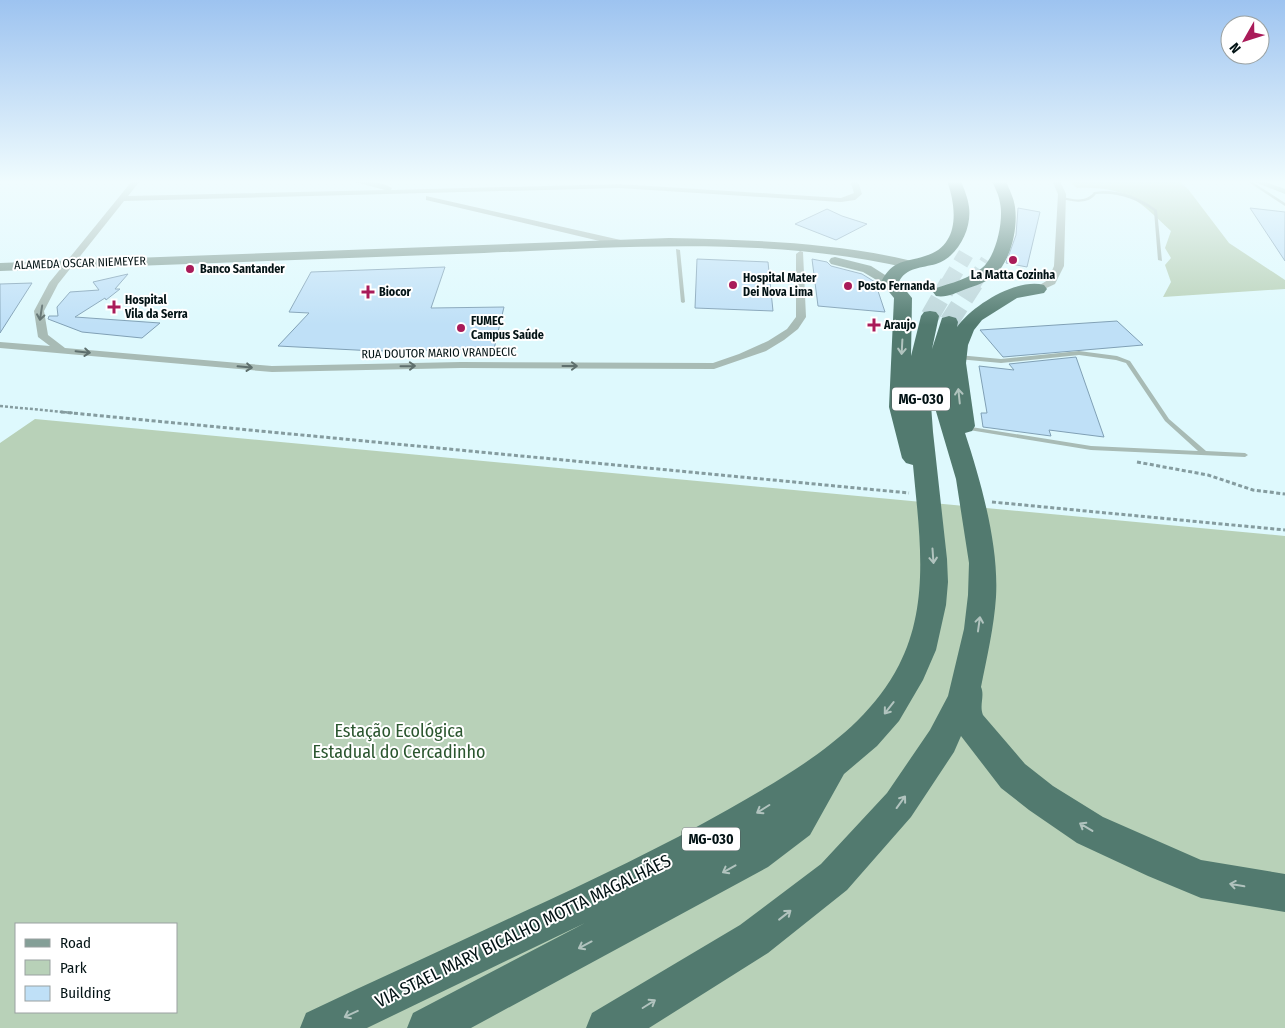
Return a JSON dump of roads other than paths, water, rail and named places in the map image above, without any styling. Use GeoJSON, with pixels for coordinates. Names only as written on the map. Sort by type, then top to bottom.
{"type":"FeatureCollection","features":[{"type":"Feature","properties":{"kind":"highway"},"geometry":{"type":"LineString","coordinates":[[890,282],[893,274],[908,264],[932,260],[948,250],[959,229]]}},
{"type":"Feature","properties":{"kind":"highway"},"geometry":{"type":"LineString","coordinates":[[968,247],[972,229]]}},
{"type":"Feature","properties":{"kind":"highway"},"geometry":{"type":"LineString","coordinates":[[908,264],[927,273],[976,316],[998,279],[996,243],[999,229]]}},
{"type":"Feature","properties":{"kind":"highway"},"geometry":{"type":"LineString","coordinates":[[998,279],[996,263],[1006,229]]}},
{"type":"Feature","properties":{"kind":"highway"},"geometry":{"type":"LineString","coordinates":[[932,260],[952,294],[958,345],[957,357],[961,411],[968,443],[968,478]]}},
{"type":"Feature","properties":{"kind":"highway"},"geometry":{"type":"LineString","coordinates":[[952,294],[998,279]]}},
{"type":"Feature","properties":{"kind":"highway"},"geometry":{"type":"LineString","coordinates":[[952,294],[969,282],[998,279],[1038,289]]}},
{"type":"Feature","properties":{"kind":"highway"},"geometry":{"type":"LineString","coordinates":[[969,282],[998,279]]}},
{"type":"Feature","properties":{"kind":"highway"},"geometry":{"type":"LineString","coordinates":[[890,282],[952,294],[998,279]]}},
{"type":"Feature","properties":{"kind":"highway"},"geometry":{"type":"LineString","coordinates":[[890,282],[903,298],[904,306],[900,406],[915,461],[927,495]]}},
{"type":"Feature","properties":{"kind":"highway","name":"MG-030"},"geometry":{"type":"LineString","coordinates":[[607,1028],[754,939],[834,877],[899,805],[942,741],[963,698],[974,655],[982,595],[982,563],[972,513],[968,478],[940,388],[940,355],[952,294]]}},
{"type":"Feature","properties":{"kind":"highway","name":"MG-030"},"geometry":{"type":"LineString","coordinates":[[927,495],[920,383],[922,354],[952,294]]}},
{"type":"Feature","properties":{"kind":"highway","name":"VIA STAEL MARY BICALHO MOTTA MAGALHÃES"},"geometry":{"type":"LineString","coordinates":[[321,1028],[648,873],[762,811],[834,762],[873,729],[902,691],[916,665],[927,632],[934,562],[927,495]]}},
{"type":"Feature","properties":{"kind":"highway"},"geometry":{"type":"LineString","coordinates":[[974,655],[965,709],[972,725],[1013,776],[1041,798],[1090,830],[1201,879],[1285,893]]}},
{"type":"Feature","properties":{"kind":"highway"},"geometry":{"type":"LineString","coordinates":[[428,1028],[755,854],[797,822],[834,762]]}},
{"type":"Feature","properties":{"kind":"street"},"geometry":{"type":"LineString","coordinates":[[63,350],[43,337],[39,311],[54,283],[97,229]]}},
{"type":"Feature","properties":{"kind":"street"},"geometry":{"type":"LineString","coordinates":[[561,229],[625,244]]}},
{"type":"Feature","properties":{"kind":"street"},"geometry":{"type":"LineString","coordinates":[[1038,289],[1052,282],[1059,266],[1061,229]]}},
{"type":"Feature","properties":{"kind":"street","name":"ALAMEDA OSCAR NIEMEYER"},"geometry":{"type":"LineString","coordinates":[[0,266],[66,267],[203,264],[625,244],[731,244],[847,252],[908,264]]}},
{"type":"Feature","properties":{"kind":"street","name":"ALAMEDA OSCAR NIEMEYER"},"geometry":{"type":"LineString","coordinates":[[284,259],[678,250],[800,254],[844,262],[867,269],[890,282]]}},
{"type":"Feature","properties":{"kind":"street","name":"RUA DOUTOR MARIO VRANDECIC"},"geometry":{"type":"LineString","coordinates":[[0,344],[272,369],[460,365],[714,366],[741,358],[766,346],[789,332],[801,317],[800,254]]}},
{"type":"Feature","properties":{"kind":"street"},"geometry":{"type":"LineString","coordinates":[[867,269],[882,262],[884,258]]}},
{"type":"Feature","properties":{"kind":"street","name":"ALAMEDA OSCAR NIEMEYER"},"geometry":{"type":"LineString","coordinates":[[0,274],[66,267]]}},
{"type":"Feature","properties":{"kind":"lane"},"geometry":{"type":"LineString","coordinates":[[1157,229],[1160,260]]}},
{"type":"Feature","properties":{"kind":"lane"},"geometry":{"type":"LineString","coordinates":[[678,250],[683,302]]}},
{"type":"Feature","properties":{"kind":"lane"},"geometry":{"type":"LineString","coordinates":[[957,357],[1002,361],[1079,353],[1117,358],[1128,362],[1168,420],[1204,454]]}},
{"type":"Feature","properties":{"kind":"lane"},"geometry":{"type":"LineString","coordinates":[[964,428],[1100,449],[1245,455]]}},
{"type":"Feature","properties":{"kind":"tunnel"},"geometry":{"type":"LineString","coordinates":[[948,284],[966,254]]}},
{"type":"Feature","properties":{"kind":"tunnel"},"geometry":{"type":"LineString","coordinates":[[973,284],[988,261]]}},
{"type":"Feature","properties":{"kind":"tunnel"},"geometry":{"type":"LineString","coordinates":[[930,316],[949,283]]}},
{"type":"Feature","properties":{"kind":"tunnel"},"geometry":{"type":"LineString","coordinates":[[949,322],[974,283]]}},
{"type":"Feature","properties":{"kind":"place","name":"La Matta Cozinha"},"geometry":{"type":"Point","coordinates":[1013,260]}},
{"type":"Feature","properties":{"kind":"place","name":"Banco Santander"},"geometry":{"type":"Point","coordinates":[190,269]}},
{"type":"Feature","properties":{"kind":"place","name":"Hospital Mater Dei Nova Lima"},"geometry":{"type":"Point","coordinates":[733,285]}},
{"type":"Feature","properties":{"kind":"place","name":"Posto Fernanda"},"geometry":{"type":"Point","coordinates":[848,286]}},
{"type":"Feature","properties":{"kind":"place","name":"Biocor"},"geometry":{"type":"Point","coordinates":[368,292]}},
{"type":"Feature","properties":{"kind":"place","name":"Hospital Vila da Serra"},"geometry":{"type":"Point","coordinates":[114,307]}},
{"type":"Feature","properties":{"kind":"place","name":"Araujo"},"geometry":{"type":"Point","coordinates":[874,325]}},
{"type":"Feature","properties":{"kind":"place","name":"FUMEC Campus Saúde"},"geometry":{"type":"Point","coordinates":[461,328]}},
{"type":"Feature","properties":{"kind":"park label","name":"Estação Ecológica Estadual do Cercadinho"},"geometry":{"type":"Point","coordinates":[399,741]}}]}
